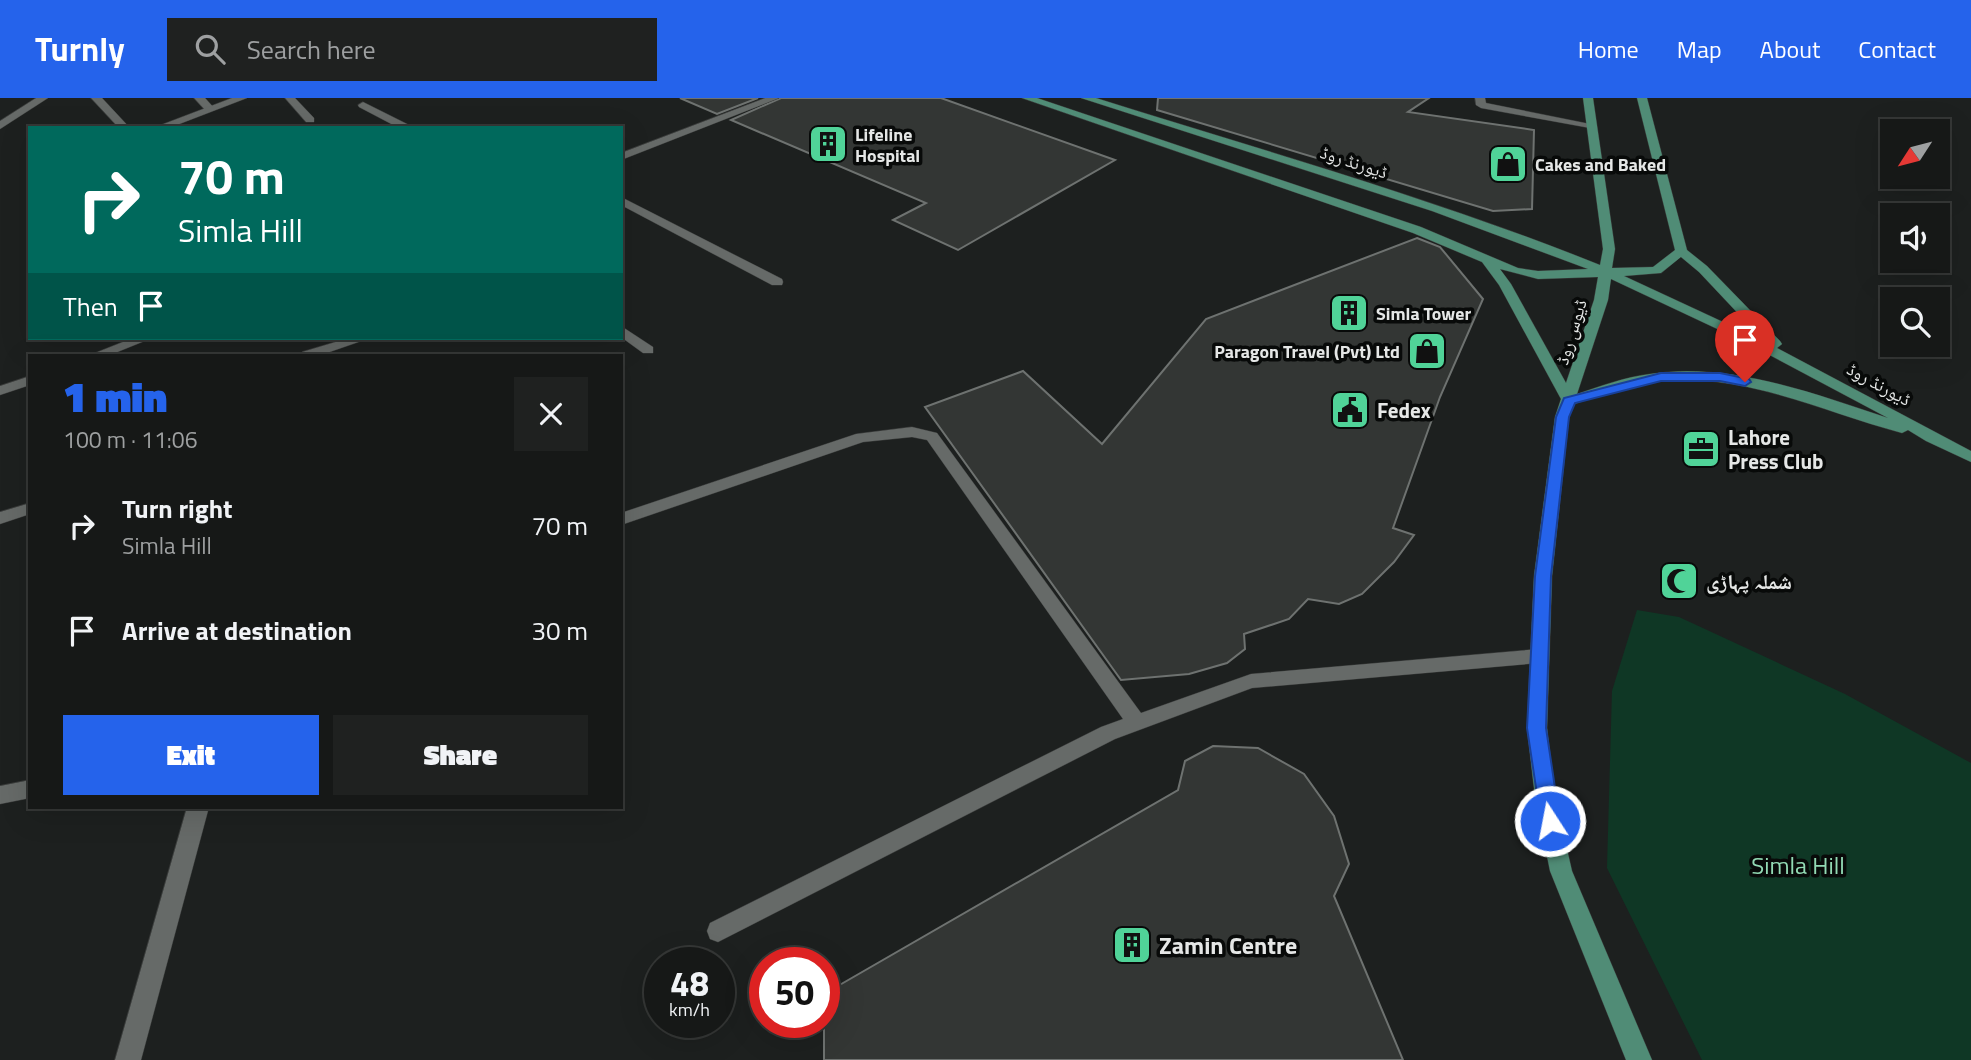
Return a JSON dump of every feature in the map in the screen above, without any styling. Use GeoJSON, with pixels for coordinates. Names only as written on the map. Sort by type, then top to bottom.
{"type":"FeatureCollection","features":[{"type":"Feature","properties":{"kind":"main road","name":"ڈیورنڈ روڈ"},"geometry":{"type":"LineString","coordinates":[[1027,98],[1417,230],[1488,261],[1538,275],[1606,274]]}},
{"type":"Feature","properties":{"kind":"main road","name":"ڈیورنڈ روڈ"},"geometry":{"type":"LineString","coordinates":[[1086,98],[1425,205],[1550,250],[1704,316],[1787,356],[1941,442]]}},
{"type":"Feature","properties":{"kind":"main road","name":"ڈیوس روڈ"},"geometry":{"type":"LineString","coordinates":[[1569,401],[1601,300],[1609,248],[1588,98]]}},
{"type":"Feature","properties":{"kind":"main road"},"geometry":{"type":"LineString","coordinates":[[1642,98],[1681,251],[1703,269],[1787,356]]}},
{"type":"Feature","properties":{"kind":"main road"},"geometry":{"type":"LineString","coordinates":[[1606,274],[1657,270],[1681,251]]}},
{"type":"Feature","properties":{"kind":"main road","name":"ڈیورنڈ روڈ"},"geometry":{"type":"LineString","coordinates":[[1488,261],[1506,284],[1569,401]]}},
{"type":"Feature","properties":{"kind":"main road"},"geometry":{"type":"LineString","coordinates":[[1639,1060],[1561,871],[1545,797],[1536,728],[1543,576],[1562,417],[1569,401],[1661,377],[1720,377],[1802,395],[1941,442],[1971,457]]}},
{"type":"Feature","properties":{"kind":"street"},"geometry":{"type":"LineString","coordinates":[[0,126],[43,98]]}},
{"type":"Feature","properties":{"kind":"street"},"geometry":{"type":"LineString","coordinates":[[96,98],[123,126]]}},
{"type":"Feature","properties":{"kind":"street"},"geometry":{"type":"LineString","coordinates":[[199,98],[210,109]]}},
{"type":"Feature","properties":{"kind":"street"},"geometry":{"type":"LineString","coordinates":[[163,126],[242,98]]}},
{"type":"Feature","properties":{"kind":"street"},"geometry":{"type":"LineString","coordinates":[[290,98],[310,120]]}},
{"type":"Feature","properties":{"kind":"street"},"geometry":{"type":"LineString","coordinates":[[623,156],[774,98]]}},
{"type":"Feature","properties":{"kind":"street"},"geometry":{"type":"LineString","coordinates":[[1480,98],[1481,105],[1590,125]]}},
{"type":"Feature","properties":{"kind":"street"},"geometry":{"type":"LineString","coordinates":[[363,106],[403,126]]}},
{"type":"Feature","properties":{"kind":"street"},"geometry":{"type":"LineString","coordinates":[[623,201],[777,282]]}},
{"type":"Feature","properties":{"kind":"street"},"geometry":{"type":"LineString","coordinates":[[623,331],[648,350]]}},
{"type":"Feature","properties":{"kind":"street"},"geometry":{"type":"LineString","coordinates":[[100,354],[139,340]]}},
{"type":"Feature","properties":{"kind":"street"},"geometry":{"type":"LineString","coordinates":[[310,354],[356,340]]}},
{"type":"Feature","properties":{"kind":"street"},"geometry":{"type":"LineString","coordinates":[[0,391],[28,381]]}},
{"type":"Feature","properties":{"kind":"street"},"geometry":{"type":"LineString","coordinates":[[623,518],[862,437],[912,432],[932,436],[1136,723]]}},
{"type":"Feature","properties":{"kind":"street"},"geometry":{"type":"LineString","coordinates":[[0,518],[28,509]]}},
{"type":"Feature","properties":{"kind":"street"},"geometry":{"type":"LineString","coordinates":[[718,931],[1108,733],[1251,681],[1539,656]]}},
{"type":"Feature","properties":{"kind":"street"},"geometry":{"type":"LineString","coordinates":[[0,795],[28,789]]}},
{"type":"Feature","properties":{"kind":"street"},"geometry":{"type":"LineString","coordinates":[[128,1060],[197,809]]}},
{"type":"Feature","properties":{"kind":"green space","name":"Simla Hill"},"geometry":{"type":"Polygon","coordinates":[[[1637,610],[1679,617],[1845,694],[1971,763],[1971,1060],[1702,1060],[1607,868],[1612,691],[1637,610]]]}},
{"type":"Feature","properties":{"kind":"building"},"geometry":{"type":"Polygon","coordinates":[[[680,98],[758,98],[717,114],[680,98]]]}},
{"type":"Feature","properties":{"kind":"building"},"geometry":{"type":"Polygon","coordinates":[[[781,98],[941,98],[1115,160],[958,250],[893,220],[926,203],[731,120],[781,98]]]}},
{"type":"Feature","properties":{"kind":"building"},"geometry":{"type":"Polygon","coordinates":[[[1158,98],[1429,98],[1408,112],[1534,130],[1532,209],[1493,211],[1157,110],[1158,98]]]}},
{"type":"Feature","properties":{"kind":"building"},"geometry":{"type":"Polygon","coordinates":[[[1417,238],[1440,247],[1483,299],[1440,397],[1393,528],[1414,535],[1394,562],[1362,594],[1339,604],[1308,599],[1289,619],[1244,634],[1245,649],[1227,663],[1189,674],[1121,680],[925,407],[1023,371],[1102,444],[1206,319],[1417,238]]]}},
{"type":"Feature","properties":{"kind":"building","name":"Zamin Centre"},"geometry":{"type":"Polygon","coordinates":[[[1213,746],[1258,748],[1304,774],[1334,816],[1349,864],[1334,896],[1403,1060],[824,1060],[824,1038],[840,1038],[840,985],[1178,790],[1185,761],[1213,746]]]}},
{"type":"Feature","properties":{"kind":"place","name":"Lifeline Hospital"},"geometry":{"type":"Point","coordinates":[828,144]}},
{"type":"Feature","properties":{"kind":"place","name":"Cakes and Baked"},"geometry":{"type":"Point","coordinates":[1508,164]}},
{"type":"Feature","properties":{"kind":"place","name":"Simla Tower"},"geometry":{"type":"Point","coordinates":[1349,313]}},
{"type":"Feature","properties":{"kind":"place","name":"Paragon Travel (Pvt) Ltd"},"geometry":{"type":"Point","coordinates":[1427,351]}},
{"type":"Feature","properties":{"kind":"place","name":"Fedex"},"geometry":{"type":"Point","coordinates":[1350,410]}},
{"type":"Feature","properties":{"kind":"place","name":"Lahore Press Club"},"geometry":{"type":"Point","coordinates":[1701,449]}},
{"type":"Feature","properties":{"kind":"place","name":"شملہ پہاڑی"},"geometry":{"type":"Point","coordinates":[1679,581]}},
{"type":"Feature","properties":{"kind":"place","name":"Zamin Centre"},"geometry":{"type":"Point","coordinates":[1132,945]}},
{"type":"Feature","properties":{"kind":"route"},"geometry":{"type":"LineString","coordinates":[[1550,821],[1536,728],[1539,656],[1543,576],[1562,417],[1569,401],[1625,384],[1661,377],[1720,377],[1745,382]]}}]}
